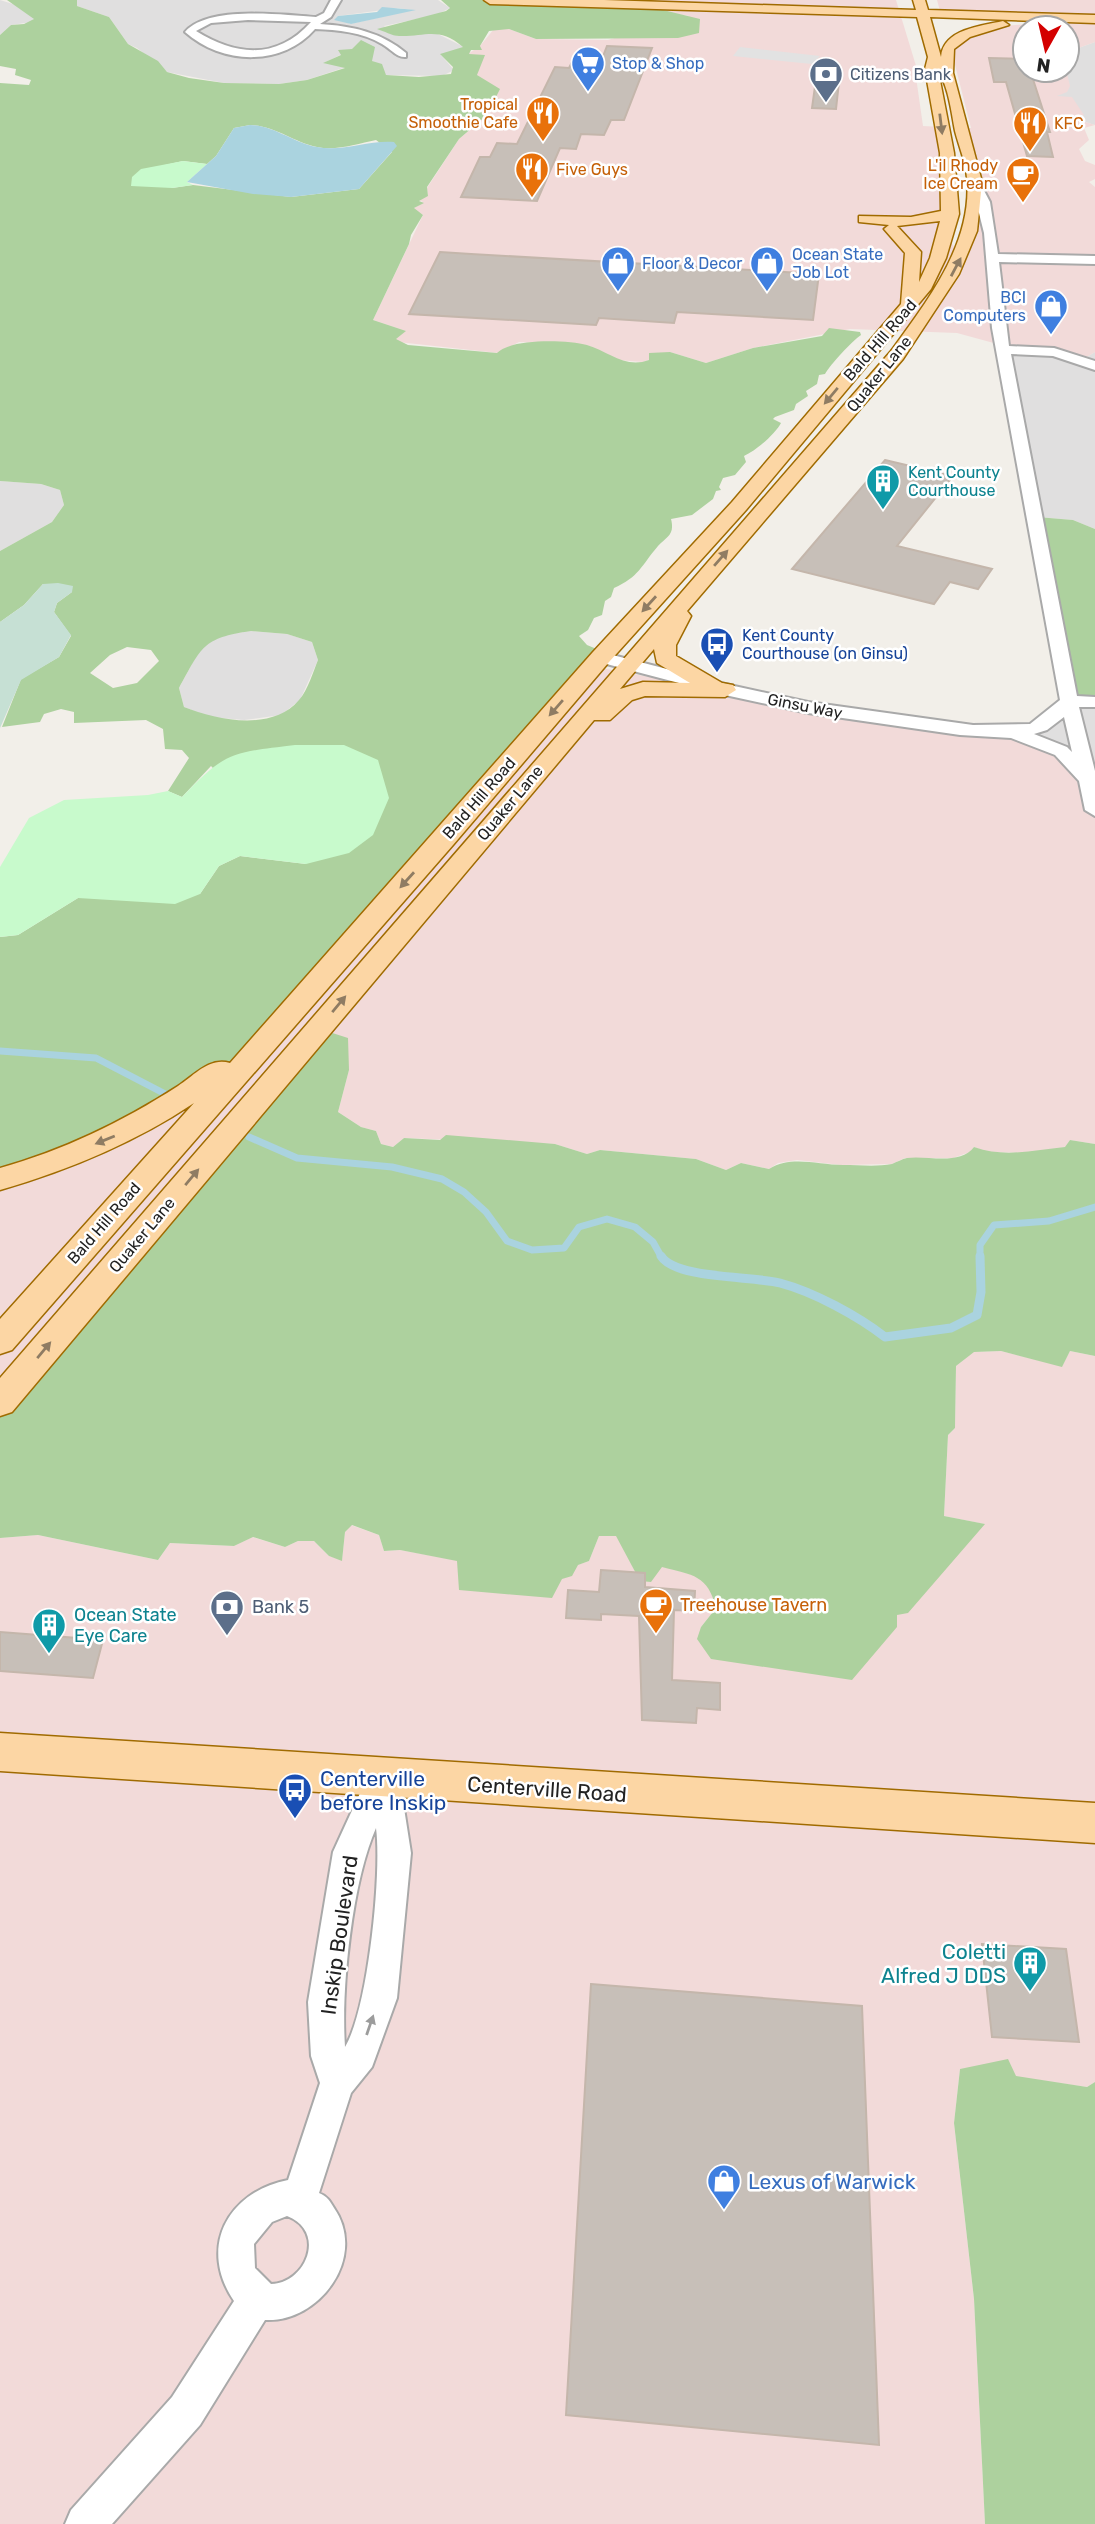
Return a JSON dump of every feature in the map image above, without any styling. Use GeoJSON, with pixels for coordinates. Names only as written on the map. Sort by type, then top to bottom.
{"type":"FeatureCollection","features":[{"type":"Feature","properties":{"kind":"main road"},"geometry":{"type":"LineString","coordinates":[[490,0],[1095,19]]}},
{"type":"Feature","properties":{"kind":"main road"},"geometry":{"type":"LineString","coordinates":[[864,219],[911,222],[951,214],[948,160],[931,69],[934,57],[919,0]]}},
{"type":"Feature","properties":{"kind":"main road"},"geometry":{"type":"LineString","coordinates":[[860,13],[901,21],[929,36]]}},
{"type":"Feature","properties":{"kind":"main road"},"geometry":{"type":"LineString","coordinates":[[948,71],[949,47],[978,30],[1018,22],[1095,19]]}},
{"type":"Feature","properties":{"kind":"main road"},"geometry":{"type":"LineString","coordinates":[[934,57],[948,71]]}},
{"type":"Feature","properties":{"kind":"main road","name":"Quaker Lane"},"geometry":{"type":"LineString","coordinates":[[0,1402],[512,800],[897,355],[948,282],[965,250],[975,209],[972,161],[948,71]]}},
{"type":"Feature","properties":{"kind":"main road"},"geometry":{"type":"LineString","coordinates":[[948,160],[972,161]]}},
{"type":"Feature","properties":{"kind":"main road","name":"Bald Hill Road"},"geometry":{"type":"LineString","coordinates":[[0,1341],[444,840],[601,657],[739,506],[909,309],[925,286],[943,246],[951,214]]}},
{"type":"Feature","properties":{"kind":"main road"},"geometry":{"type":"LineString","coordinates":[[892,229],[913,252],[914,271],[909,309]]}},
{"type":"Feature","properties":{"kind":"main road"},"geometry":{"type":"LineString","coordinates":[[694,589],[665,645],[665,658],[679,669],[724,691]]}},
{"type":"Feature","properties":{"kind":"main road"},"geometry":{"type":"LineString","coordinates":[[512,800],[624,695],[643,689],[666,687],[724,691]]}},
{"type":"Feature","properties":{"kind":"main road"},"geometry":{"type":"LineString","coordinates":[[0,1178],[26,1172],[110,1139],[176,1102],[295,1005]]}},
{"type":"Feature","properties":{"kind":"main road","name":"Centerville Road"},"geometry":{"type":"LineString","coordinates":[[0,1752],[384,1776],[672,1798],[1095,1823]]}},
{"type":"Feature","properties":{"kind":"street"},"geometry":{"type":"LineString","coordinates":[[336,0],[328,15],[316,23],[308,35],[289,48],[254,55],[229,52],[190,33],[197,23],[219,18],[316,23],[371,34],[385,40],[402,55]]}},
{"type":"Feature","properties":{"kind":"street"},"geometry":{"type":"LineString","coordinates":[[316,9],[312,17],[316,23]]}},
{"type":"Feature","properties":{"kind":"street","name":"Quaker Lane"},"geometry":{"type":"LineString","coordinates":[[975,183],[984,202],[1003,349],[1069,701],[1095,810]]}},
{"type":"Feature","properties":{"kind":"street"},"geometry":{"type":"LineString","coordinates":[[993,258],[1095,260]]}},
{"type":"Feature","properties":{"kind":"street"},"geometry":{"type":"LineString","coordinates":[[1003,349],[1063,354],[1095,366]]}},
{"type":"Feature","properties":{"kind":"street","name":"Ginsu Way"},"geometry":{"type":"LineString","coordinates":[[601,657],[724,691],[890,721],[1013,732],[1061,751],[1075,764],[1088,784]]}},
{"type":"Feature","properties":{"kind":"street"},"geometry":{"type":"LineString","coordinates":[[1069,701],[1095,702]]}},
{"type":"Feature","properties":{"kind":"street","name":"Ginsu Way"},"geometry":{"type":"LineString","coordinates":[[1013,732],[1044,724],[1069,701]]}},
{"type":"Feature","properties":{"kind":"street"},"geometry":{"type":"LineString","coordinates":[[299,2200],[337,2083],[360,2055],[380,1998],[395,1853],[384,1776]]}},
{"type":"Feature","properties":{"kind":"street","name":"Inskip Boulevard"},"geometry":{"type":"LineString","coordinates":[[337,2083],[328,2056],[325,2002],[349,1852],[384,1776]]}},
{"type":"Feature","properties":{"kind":"street"},"geometry":{"type":"LineString","coordinates":[[274,2199],[299,2200],[312,2208],[322,2220],[327,2252],[322,2269],[313,2284],[301,2295],[272,2302],[258,2297],[246,2288],[238,2274],[237,2242],[251,2214],[274,2199]]}},
{"type":"Feature","properties":{"kind":"street"},"geometry":{"type":"LineString","coordinates":[[85,2524],[186,2411],[258,2297]]}},
{"type":"Feature","properties":{"kind":"shaded area"},"geometry":{"type":"Polygon","coordinates":[[[0,0],[16,5],[34,18],[32,22],[11,25],[0,35],[0,0]]]}},
{"type":"Feature","properties":{"kind":"shaded area"},"geometry":{"type":"Polygon","coordinates":[[[77,0],[438,0],[450,8],[436,15],[384,26],[397,36],[436,33],[464,47],[441,55],[454,70],[442,76],[386,75],[372,61],[371,56],[352,49],[324,63],[346,67],[307,80],[279,84],[224,83],[167,72],[128,44],[109,17],[77,6],[77,0]],[[398,8],[338,16],[350,24],[412,10],[398,8]]]}},
{"type":"Feature","properties":{"kind":"shaded area"},"geometry":{"type":"Polygon","coordinates":[[[614,0],[896,0],[920,79],[916,80],[923,126],[941,127],[948,237],[954,247],[972,216],[962,128],[971,128],[951,49],[955,43],[993,27],[1011,25],[1011,84],[1070,84],[1067,92],[1057,96],[1072,97],[1084,115],[1069,117],[1095,125],[1084,128],[1089,140],[1079,149],[1085,161],[1095,165],[1095,179],[1089,182],[1095,187],[1095,352],[1085,358],[1001,345],[957,333],[850,329],[753,348],[706,363],[670,352],[643,362],[617,360],[587,345],[519,342],[498,353],[398,342],[395,339],[405,331],[373,320],[423,215],[413,209],[423,202],[419,200],[421,198],[428,196],[427,188],[459,139],[479,122],[491,106],[486,83],[477,75],[478,67],[468,54],[480,46],[494,29],[509,29],[536,39],[608,40],[689,16],[613,4],[614,0]]]}},
{"type":"Feature","properties":{"kind":"shaded area"},"geometry":{"type":"Polygon","coordinates":[[[937,0],[1095,0],[1095,42],[1081,47],[1081,14],[1011,16],[940,11],[937,0]]]}},
{"type":"Feature","properties":{"kind":"shaded area"},"geometry":{"type":"Polygon","coordinates":[[[1095,42],[1095,125],[1069,117],[1083,115],[1056,96],[1067,84],[1081,84],[1081,47],[1095,42]]]}},
{"type":"Feature","properties":{"kind":"shaded area"},"geometry":{"type":"Polygon","coordinates":[[[740,47],[820,56],[812,64],[733,56],[740,47]]]}},
{"type":"Feature","properties":{"kind":"shaded area"},"geometry":{"type":"Polygon","coordinates":[[[1009,350],[1085,358],[1095,352],[1095,529],[1073,520],[1037,517],[1009,350]]]}},
{"type":"Feature","properties":{"kind":"shaded area"},"geometry":{"type":"Polygon","coordinates":[[[0,481],[41,484],[60,490],[64,505],[52,522],[0,551],[0,481]]]}},
{"type":"Feature","properties":{"kind":"shaded area"},"geometry":{"type":"Polygon","coordinates":[[[251,631],[287,634],[312,642],[318,660],[300,700],[281,715],[244,720],[209,717],[184,707],[179,688],[200,649],[220,635],[251,631]]]}},
{"type":"Feature","properties":{"kind":"shaded area"},"geometry":{"type":"Polygon","coordinates":[[[596,667],[714,689],[1020,734],[1052,746],[1089,790],[1095,817],[1095,1144],[1070,1140],[1066,1147],[1030,1153],[987,1152],[974,1147],[970,1152],[953,1158],[905,1158],[892,1164],[841,1165],[797,1160],[778,1163],[769,1169],[741,1163],[726,1170],[696,1159],[600,1150],[587,1154],[555,1144],[404,1138],[393,1147],[381,1144],[376,1131],[361,1127],[338,1112],[349,1070],[0,1406],[0,1180],[596,667]]]}},
{"type":"Feature","properties":{"kind":"shaded area"},"geometry":{"type":"Polygon","coordinates":[[[1095,702],[1095,816],[1021,735],[1064,707],[1095,702]]]}},
{"type":"Feature","properties":{"kind":"shaded area"},"geometry":{"type":"Polygon","coordinates":[[[1001,1351],[1062,1366],[1070,1351],[1095,1356],[1095,2082],[1087,2087],[960,2069],[954,2123],[974,2299],[985,2524],[0,2524],[0,1538],[38,1535],[158,1560],[170,1543],[234,1546],[252,1537],[285,1547],[298,1541],[314,1541],[329,1556],[342,1560],[345,1532],[351,1525],[379,1535],[384,1551],[400,1550],[562,1579],[577,1565],[589,1561],[599,1536],[617,1536],[640,1581],[662,1566],[697,1576],[711,1588],[716,1608],[701,1627],[897,1615],[984,1524],[944,1516],[948,1435],[955,1428],[956,1366],[973,1352],[1001,1351]]]}},
{"type":"Feature","properties":{"kind":"green space"},"geometry":{"type":"Polygon","coordinates":[[[7,0],[77,0],[77,6],[109,17],[128,44],[158,61],[167,72],[224,83],[279,84],[307,80],[345,68],[323,63],[341,55],[338,50],[352,49],[361,40],[375,47],[372,61],[382,64],[386,75],[419,77],[451,74],[453,67],[440,54],[463,47],[454,41],[432,34],[396,36],[377,29],[446,11],[450,8],[441,0],[614,0],[614,4],[659,9],[700,19],[699,33],[678,38],[536,39],[509,29],[489,31],[480,46],[482,50],[471,50],[469,54],[485,55],[477,75],[500,89],[487,115],[459,139],[427,187],[428,196],[419,201],[424,203],[414,208],[423,215],[411,235],[373,320],[406,331],[396,339],[408,345],[497,353],[504,348],[527,343],[567,342],[587,345],[632,362],[649,360],[649,353],[670,352],[706,363],[753,348],[822,336],[829,328],[860,332],[861,335],[825,374],[819,375],[817,384],[806,391],[808,396],[796,404],[794,410],[773,419],[781,423],[760,446],[744,456],[746,462],[735,475],[723,478],[719,487],[721,490],[716,491],[713,499],[692,515],[671,519],[672,529],[669,535],[634,575],[614,588],[611,597],[605,601],[602,615],[594,618],[588,630],[579,636],[587,645],[611,655],[243,1051],[168,1109],[0,1180],[0,937],[18,935],[78,898],[200,894],[219,866],[240,856],[306,864],[211,766],[182,797],[168,791],[189,758],[182,750],[165,749],[163,729],[146,720],[74,723],[74,712],[61,709],[44,714],[40,722],[2,727],[21,679],[59,657],[71,636],[54,612],[57,603],[72,592],[43,584],[24,605],[0,622],[0,551],[52,522],[64,505],[60,490],[41,484],[0,481],[0,83],[29,85],[31,80],[15,75],[16,69],[0,66],[0,35],[11,25],[24,24],[34,19],[7,0]],[[250,125],[234,128],[216,156],[207,164],[183,161],[165,165],[172,188],[193,185],[291,197],[359,189],[392,152],[376,140],[339,148],[317,147],[268,128],[250,125]],[[251,631],[213,641],[199,654],[179,688],[184,707],[212,716],[244,720],[259,720],[288,710],[305,691],[318,660],[312,642],[287,634],[251,631]],[[127,647],[110,655],[90,673],[113,688],[137,683],[159,661],[151,650],[127,647]]]}},
{"type":"Feature","properties":{"kind":"green space"},"geometry":{"type":"Polygon","coordinates":[[[183,161],[207,164],[187,182],[193,185],[172,188],[131,186],[132,177],[141,169],[183,161]]]}},
{"type":"Feature","properties":{"kind":"green space"},"geometry":{"type":"Polygon","coordinates":[[[1037,517],[1073,520],[1095,529],[1095,702],[1070,701],[1037,517]]]}},
{"type":"Feature","properties":{"kind":"green space"},"geometry":{"type":"Polygon","coordinates":[[[43,584],[73,586],[72,592],[57,603],[54,612],[71,635],[59,657],[21,680],[0,728],[0,622],[24,605],[43,584]]]}},
{"type":"Feature","properties":{"kind":"green space"},"geometry":{"type":"Polygon","coordinates":[[[295,745],[344,745],[378,760],[389,798],[373,835],[349,853],[306,864],[240,856],[219,866],[200,894],[175,904],[78,898],[18,935],[0,937],[0,867],[29,818],[64,800],[148,795],[168,791],[182,797],[210,770],[232,756],[295,745]]]}},
{"type":"Feature","properties":{"kind":"green space"},"geometry":{"type":"Polygon","coordinates":[[[323,1030],[348,1038],[349,1070],[338,1112],[361,1127],[376,1131],[381,1144],[393,1147],[404,1138],[440,1140],[446,1135],[555,1144],[587,1154],[600,1150],[696,1159],[726,1170],[741,1163],[769,1169],[787,1162],[880,1165],[915,1157],[952,1158],[968,1153],[974,1147],[1008,1153],[1065,1147],[1070,1140],[1095,1144],[1095,1356],[1070,1351],[1062,1367],[1001,1351],[974,1352],[956,1366],[955,1428],[948,1435],[944,1516],[985,1524],[908,1613],[897,1615],[897,1627],[852,1680],[711,1659],[697,1639],[701,1627],[716,1608],[709,1589],[698,1578],[662,1567],[651,1582],[640,1581],[616,1536],[599,1536],[589,1561],[578,1565],[572,1576],[562,1579],[552,1598],[459,1590],[457,1561],[400,1550],[384,1551],[379,1535],[352,1525],[345,1532],[342,1561],[329,1556],[314,1541],[298,1541],[285,1547],[253,1537],[234,1546],[170,1543],[158,1560],[38,1535],[0,1538],[0,1406],[323,1030]]]}},
{"type":"Feature","properties":{"kind":"green space"},"geometry":{"type":"Polygon","coordinates":[[[1008,2059],[1016,2076],[1087,2087],[1095,2082],[1095,2524],[985,2524],[974,2299],[954,2123],[960,2069],[1008,2059]]]}},
{"type":"Feature","properties":{"kind":"water"},"geometry":{"type":"Polygon","coordinates":[[[382,7],[416,10],[351,24],[334,20],[338,16],[377,12],[382,7]]]}},
{"type":"Feature","properties":{"kind":"water"},"geometry":{"type":"Polygon","coordinates":[[[250,125],[268,128],[317,147],[336,148],[384,142],[394,142],[397,146],[359,189],[291,197],[253,194],[187,182],[216,156],[234,128],[250,125]]]}},
{"type":"Feature","properties":{"kind":"building"},"geometry":{"type":"Polygon","coordinates":[[[607,46],[652,48],[624,120],[611,120],[604,135],[581,134],[576,149],[560,148],[537,201],[461,197],[480,157],[490,157],[497,143],[517,144],[555,67],[569,68],[572,62],[600,64],[607,46]]]}},
{"type":"Feature","properties":{"kind":"building"},"geometry":{"type":"Polygon","coordinates":[[[989,58],[1011,59],[1011,84],[1035,84],[1050,132],[1047,132],[1053,157],[1027,156],[1006,82],[994,82],[989,58]]]}},
{"type":"Feature","properties":{"kind":"building"},"geometry":{"type":"Polygon","coordinates":[[[817,72],[840,73],[836,109],[812,108],[817,72]]]}},
{"type":"Feature","properties":{"kind":"building","name":"Floor & Decor"},"geometry":{"type":"Polygon","coordinates":[[[440,252],[819,274],[813,320],[677,312],[674,323],[599,318],[596,325],[409,314],[440,252]]]}},
{"type":"Feature","properties":{"kind":"building","name":"Kent County Courthouse"},"geometry":{"type":"Polygon","coordinates":[[[885,460],[953,476],[897,546],[992,569],[978,589],[950,582],[934,604],[792,569],[885,460]]]}},
{"type":"Feature","properties":{"kind":"building","name":"Treehouse Tavern"},"geometry":{"type":"Polygon","coordinates":[[[601,1570],[645,1573],[645,1587],[695,1591],[694,1611],[674,1610],[672,1680],[720,1683],[720,1710],[697,1708],[696,1723],[642,1720],[639,1616],[601,1614],[601,1620],[566,1618],[568,1590],[599,1592],[601,1570]]]}},
{"type":"Feature","properties":{"kind":"building","name":"Ocean State Eye Care"},"geometry":{"type":"Polygon","coordinates":[[[0,1632],[103,1640],[93,1678],[0,1671],[0,1632]]]}},
{"type":"Feature","properties":{"kind":"building","name":"Coletti Alfred J DDS"},"geometry":{"type":"Polygon","coordinates":[[[982,1944],[1066,1949],[1079,2042],[992,2037],[982,1944]]]}},
{"type":"Feature","properties":{"kind":"building","name":"Lexus of Warwick"},"geometry":{"type":"Polygon","coordinates":[[[591,1984],[862,2006],[879,2445],[566,2415],[591,1984]]]}},
{"type":"Feature","properties":{"kind":"waterway"},"geometry":{"type":"LineString","coordinates":[[0,1051],[96,1058],[173,1098]]}},
{"type":"Feature","properties":{"kind":"waterway"},"geometry":{"type":"LineString","coordinates":[[249,1137],[297,1158],[392,1167],[442,1179],[464,1192],[486,1212],[507,1241],[532,1250],[564,1248],[579,1227],[607,1219],[635,1227],[653,1242],[662,1258]]}},
{"type":"Feature","properties":{"kind":"waterway"},"geometry":{"type":"LineString","coordinates":[[980,1256],[980,1245],[994,1225],[1049,1221],[1095,1207]]}},
{"type":"Feature","properties":{"kind":"waterway"},"geometry":{"type":"LineString","coordinates":[[661,1256],[682,1269],[698,1273],[780,1283],[807,1292],[862,1321],[885,1337],[951,1328],[977,1315],[981,1292],[980,1256]]}},
{"type":"Feature","properties":{"kind":"place","name":"Stop & Shop"},"geometry":{"type":"Point","coordinates":[588,93]}},
{"type":"Feature","properties":{"kind":"place","name":"Citizens Bank"},"geometry":{"type":"Point","coordinates":[826,104]}},
{"type":"Feature","properties":{"kind":"place","name":"Tropical Smoothie Cafe"},"geometry":{"type":"Point","coordinates":[543,143]}},
{"type":"Feature","properties":{"kind":"place","name":"KFC"},"geometry":{"type":"Point","coordinates":[1030,153]}},
{"type":"Feature","properties":{"kind":"place","name":"Five Guys"},"geometry":{"type":"Point","coordinates":[532,199]}},
{"type":"Feature","properties":{"kind":"place","name":"L'il Rhody Ice Cream"},"geometry":{"type":"Point","coordinates":[1023,204]}},
{"type":"Feature","properties":{"kind":"place","name":"Floor & Decor"},"geometry":{"type":"Point","coordinates":[618,293]}},
{"type":"Feature","properties":{"kind":"place","name":"Ocean State Job Lot"},"geometry":{"type":"Point","coordinates":[767,293]}},
{"type":"Feature","properties":{"kind":"place","name":"BCI Computers"},"geometry":{"type":"Point","coordinates":[1051,336]}},
{"type":"Feature","properties":{"kind":"place","name":"Kent County Courthouse"},"geometry":{"type":"Point","coordinates":[883,511]}},
{"type":"Feature","properties":{"kind":"place","name":"Kent County Courthouse (on Ginsu)"},"geometry":{"type":"Point","coordinates":[717,674]}},
{"type":"Feature","properties":{"kind":"place","name":"Treehouse Tavern"},"geometry":{"type":"Point","coordinates":[656,1635]}},
{"type":"Feature","properties":{"kind":"place","name":"Bank 5"},"geometry":{"type":"Point","coordinates":[227,1637]}},
{"type":"Feature","properties":{"kind":"place","name":"Ocean State Eye Care"},"geometry":{"type":"Point","coordinates":[49,1655]}},
{"type":"Feature","properties":{"kind":"place","name":"Centerville before Inskip"},"geometry":{"type":"Point","coordinates":[295,1820]}},
{"type":"Feature","properties":{"kind":"place","name":"Coletti Alfred J DDS"},"geometry":{"type":"Point","coordinates":[1030,1993]}},
{"type":"Feature","properties":{"kind":"place","name":"Lexus of Warwick"},"geometry":{"type":"Point","coordinates":[724,2211]}}]}
